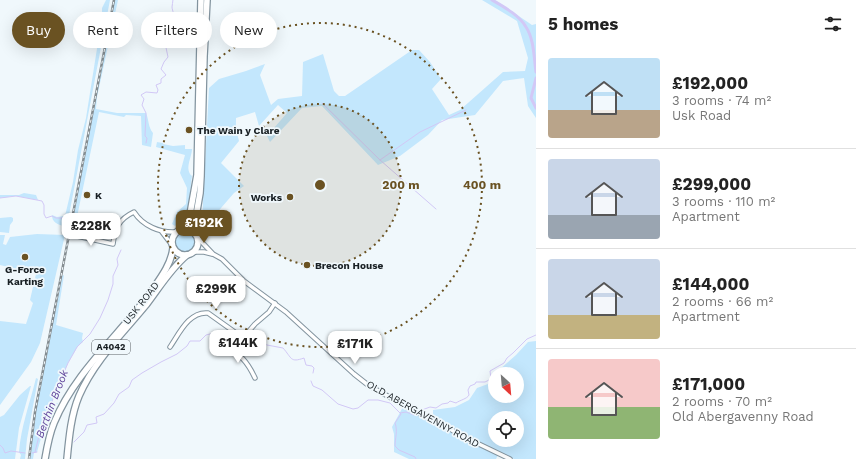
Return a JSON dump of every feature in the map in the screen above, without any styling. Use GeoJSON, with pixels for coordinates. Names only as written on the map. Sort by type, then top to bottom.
{"type":"FeatureCollection","features":[{"type":"Feature","properties":{"kind":"highway"},"geometry":{"type":"LineString","coordinates":[[201,0],[197,175],[190,214],[172,238],[172,247],[178,253],[190,254],[198,246],[195,222],[200,193],[201,176],[207,0]]}},
{"type":"Feature","properties":{"kind":"highway"},"geometry":{"type":"LineString","coordinates":[[179,230],[190,230],[196,236]]}},
{"type":"Feature","properties":{"kind":"highway","name":"USK ROAD"},"geometry":{"type":"LineString","coordinates":[[46,459],[49,436],[70,392],[94,360],[137,310],[156,284],[171,261],[172,247]]}},
{"type":"Feature","properties":{"kind":"highway","name":"USK ROAD"},"geometry":{"type":"LineString","coordinates":[[67,459],[71,424],[79,396],[86,382],[111,347],[160,288],[176,264],[190,254]]}},
{"type":"Feature","properties":{"kind":"street"},"geometry":{"type":"LineString","coordinates":[[77,236],[113,244],[118,225],[125,217],[134,212],[146,224],[162,232],[172,247]]}},
{"type":"Feature","properties":{"kind":"street"},"geometry":{"type":"LineString","coordinates":[[162,232],[179,230]]}},
{"type":"Feature","properties":{"kind":"street","name":"OLD ABERGAVENNY ROAD"},"geometry":{"type":"LineString","coordinates":[[196,236],[213,254],[222,259],[244,281],[286,312],[368,385],[416,412],[441,423],[458,434],[510,459]]}},
{"type":"Feature","properties":{"kind":"street"},"geometry":{"type":"LineString","coordinates":[[190,254],[204,252],[213,254]]}},
{"type":"Feature","properties":{"kind":"street"},"geometry":{"type":"LineString","coordinates":[[234,351],[255,324],[269,312],[275,304]]}},
{"type":"Feature","properties":{"kind":"street"},"geometry":{"type":"LineString","coordinates":[[170,347],[191,318],[203,313],[212,316],[243,338]]}},
{"type":"Feature","properties":{"kind":"street"},"geometry":{"type":"LineString","coordinates":[[223,347],[234,351],[246,362],[255,378]]}},
{"type":"Feature","properties":{"kind":"shaded area"},"geometry":{"type":"Polygon","coordinates":[[[106,0],[110,0],[108,12],[102,12],[102,8],[106,0]]]}},
{"type":"Feature","properties":{"kind":"shaded area"},"geometry":{"type":"Polygon","coordinates":[[[114,0],[118,0],[115,12],[112,12],[114,0]]]}},
{"type":"Feature","properties":{"kind":"shaded area"},"geometry":{"type":"Polygon","coordinates":[[[482,0],[495,0],[532,25],[536,24],[536,118],[528,106],[524,78],[503,81],[475,115],[442,120],[428,135],[400,156],[378,165],[322,106],[302,108],[270,142],[267,136],[287,113],[278,105],[259,126],[255,112],[236,118],[236,129],[239,141],[221,163],[244,186],[234,193],[208,223],[202,221],[209,88],[219,79],[265,64],[260,75],[271,105],[278,99],[302,96],[303,62],[323,54],[334,91],[339,96],[345,96],[412,50],[419,50],[430,62],[441,79],[432,89],[449,115],[460,110],[503,72],[525,71],[528,58],[517,21],[482,0]]]}},
{"type":"Feature","properties":{"kind":"shaded area"},"geometry":{"type":"Polygon","coordinates":[[[97,48],[101,48],[66,231],[62,231],[63,226],[54,221],[52,215],[57,217],[65,216],[86,118],[97,48]]]}},
{"type":"Feature","properties":{"kind":"shaded area"},"geometry":{"type":"Polygon","coordinates":[[[105,48],[108,48],[97,97],[96,109],[117,113],[146,113],[153,133],[151,147],[142,145],[141,116],[126,115],[124,117],[99,112],[78,212],[77,234],[69,232],[105,48]]]}},
{"type":"Feature","properties":{"kind":"shaded area"},"geometry":{"type":"Polygon","coordinates":[[[157,142],[173,146],[185,145],[185,149],[192,149],[188,166],[192,176],[189,203],[184,216],[175,226],[172,224],[177,212],[186,204],[187,188],[180,173],[185,155],[156,147],[157,142]]]}},
{"type":"Feature","properties":{"kind":"shaded area"},"geometry":{"type":"Polygon","coordinates":[[[24,193],[36,195],[38,200],[16,196],[0,198],[0,195],[19,195],[24,193]]]}},
{"type":"Feature","properties":{"kind":"shaded area"},"geometry":{"type":"Polygon","coordinates":[[[0,218],[13,218],[13,221],[10,225],[9,233],[0,232],[0,218]]]}},
{"type":"Feature","properties":{"kind":"shaded area"},"geometry":{"type":"Polygon","coordinates":[[[185,231],[193,234],[196,242],[193,250],[185,253],[177,250],[174,242],[177,234],[185,231]]]}},
{"type":"Feature","properties":{"kind":"shaded area"},"geometry":{"type":"Polygon","coordinates":[[[37,234],[65,235],[40,343],[31,362],[0,405],[0,321],[26,324],[33,303],[30,300],[36,274],[0,265],[0,235],[5,235],[3,244],[6,245],[10,237],[37,234]]]}},
{"type":"Feature","properties":{"kind":"shaded area"},"geometry":{"type":"Polygon","coordinates":[[[64,275],[56,325],[83,333],[83,342],[78,346],[68,363],[53,398],[53,404],[58,403],[44,428],[37,452],[34,453],[33,459],[30,459],[32,431],[62,276],[64,275]]]}},
{"type":"Feature","properties":{"kind":"shaded area"},"geometry":{"type":"Polygon","coordinates":[[[536,341],[536,459],[514,459],[490,447],[524,447],[524,411],[488,411],[488,446],[433,417],[433,410],[455,407],[469,400],[477,388],[488,384],[488,403],[524,403],[524,367],[502,367],[528,342],[536,341]]]}},
{"type":"Feature","properties":{"kind":"shaded area"},"geometry":{"type":"Polygon","coordinates":[[[36,378],[38,379],[27,439],[25,459],[20,459],[21,455],[19,452],[22,433],[36,378]]]}},
{"type":"Feature","properties":{"kind":"shaded area"},"geometry":{"type":"Polygon","coordinates":[[[30,386],[19,428],[15,459],[0,459],[0,417],[4,415],[20,395],[30,386]]]}},
{"type":"Feature","properties":{"kind":"shaded area"},"geometry":{"type":"Polygon","coordinates":[[[403,407],[446,427],[460,436],[498,455],[496,459],[409,459],[394,452],[394,434],[392,427],[403,407]]]}},
{"type":"Feature","properties":{"kind":"waterway","name":"Berthin Brook"},"geometry":{"type":"LineString","coordinates":[[146,143],[146,113],[142,105],[144,99],[141,95],[146,92],[157,93],[158,90],[156,85],[161,83],[161,79],[166,75],[161,69],[168,57],[165,43],[169,36],[179,33],[180,31],[172,9],[173,0]]}},
{"type":"Feature","properties":{"kind":"waterway"},"geometry":{"type":"LineString","coordinates":[[492,0],[515,15],[526,27],[531,37],[536,72]]}},
{"type":"Feature","properties":{"kind":"waterway"},"geometry":{"type":"LineString","coordinates":[[536,78],[531,98],[536,108]]}},
{"type":"Feature","properties":{"kind":"waterway"},"geometry":{"type":"LineString","coordinates":[[322,103],[380,160],[436,209]]}},
{"type":"Feature","properties":{"kind":"waterway"},"geometry":{"type":"LineString","coordinates":[[380,160],[420,132],[466,110]]}},
{"type":"Feature","properties":{"kind":"waterway"},"geometry":{"type":"LineString","coordinates":[[0,198],[16,196],[42,201],[46,218],[52,216],[56,218],[64,218]]}},
{"type":"Feature","properties":{"kind":"waterway","name":"Berthin Brook"},"geometry":{"type":"LineString","coordinates":[[35,452],[41,428],[50,413],[53,398],[68,363],[77,347],[90,334],[100,318],[108,300],[113,284],[113,276],[118,265],[117,259],[121,250]]}},
{"type":"Feature","properties":{"kind":"waterway"},"geometry":{"type":"LineString","coordinates":[[74,442],[84,432],[87,425],[97,423],[96,417],[104,414],[114,403],[119,394],[129,387],[132,380],[177,354],[187,346],[190,341],[200,341],[206,335],[210,334],[218,335],[225,342],[235,342]]}},
{"type":"Feature","properties":{"kind":"waterway"},"geometry":{"type":"LineString","coordinates":[[422,410],[430,407],[436,408],[450,401],[456,403],[467,398],[469,395],[468,390],[470,386],[476,382],[485,382],[491,379],[490,371],[504,363],[507,358],[527,339],[536,335]]}},
{"type":"Feature","properties":{"kind":"waterway"},"geometry":{"type":"LineString","coordinates":[[245,343],[252,341],[256,344],[262,342],[267,345],[283,348],[294,360],[304,358],[306,365],[314,368],[313,373]]}},
{"type":"Feature","properties":{"kind":"waterway"},"geometry":{"type":"LineString","coordinates":[[311,381],[313,386],[322,390],[338,404],[353,409],[358,408],[368,400],[378,400],[390,403],[400,413],[406,412],[414,415]]}},
{"type":"Feature","properties":{"kind":"waterway"},"geometry":{"type":"LineString","coordinates":[[400,413],[401,414],[395,423],[395,446],[399,450],[415,457],[416,459]]}},
{"type":"Feature","properties":{"kind":"waterway"},"geometry":{"type":"LineString","coordinates":[[0,445],[5,453],[11,451],[25,453]]}},
{"type":"Feature","properties":{"kind":"waterway","name":"Berthin Brook"},"geometry":{"type":"LineString","coordinates":[[32,453],[37,452]]}},
{"type":"Feature","properties":{"kind":"railway"},"geometry":{"type":"LineString","coordinates":[[29,459],[35,412],[114,0]]}},
{"type":"Feature","properties":{"kind":"place","name":"The Wain y Clare"},"geometry":{"type":"Point","coordinates":[189,130]}},
{"type":"Feature","properties":{"kind":"place","name":"K"},"geometry":{"type":"Point","coordinates":[87,195]}},
{"type":"Feature","properties":{"kind":"place","name":"Works"},"geometry":{"type":"Point","coordinates":[290,197]}},
{"type":"Feature","properties":{"kind":"place","name":"G-Force Karting"},"geometry":{"type":"Point","coordinates":[25,257]}},
{"type":"Feature","properties":{"kind":"place","name":"Brecon House"},"geometry":{"type":"Point","coordinates":[307,265]}}]}
